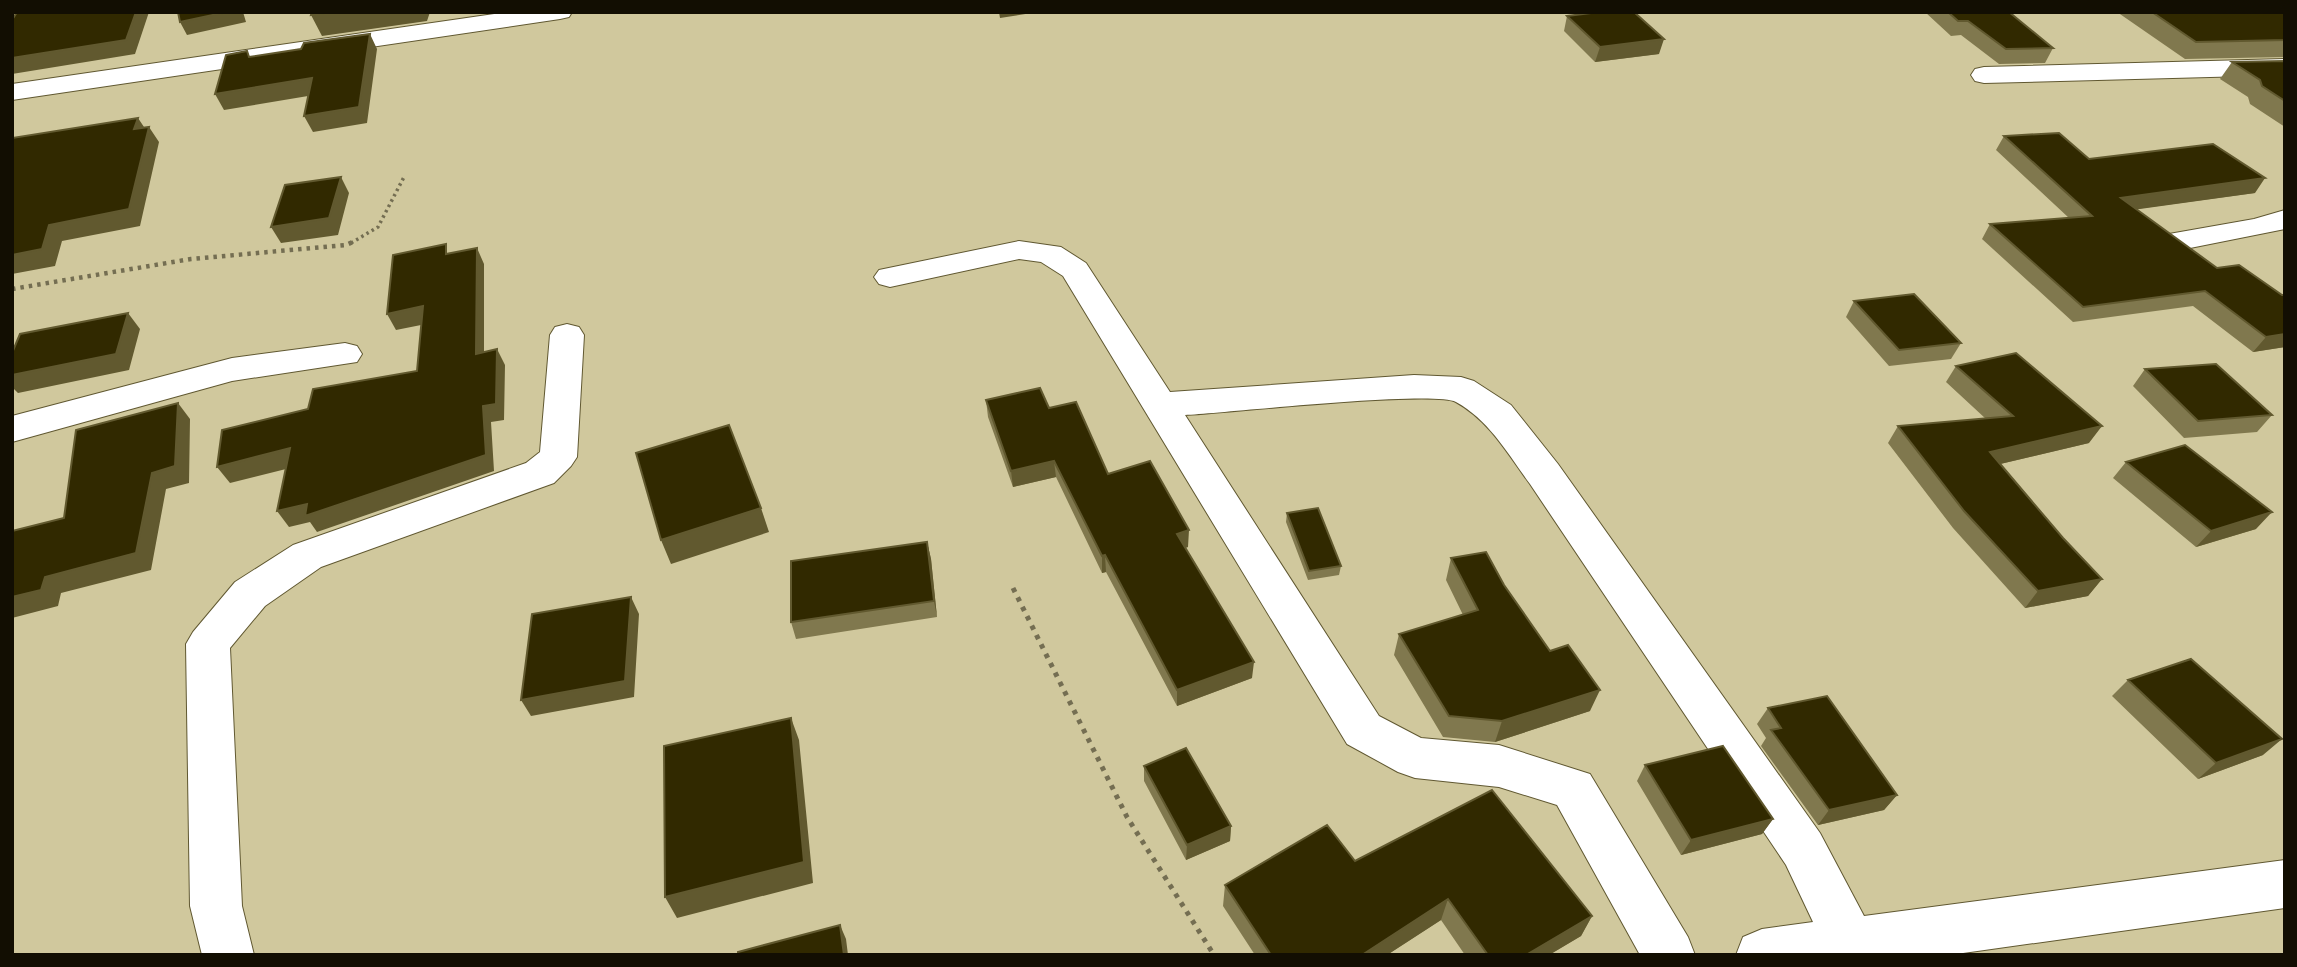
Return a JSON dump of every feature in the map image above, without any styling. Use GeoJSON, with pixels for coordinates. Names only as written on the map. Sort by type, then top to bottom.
{"type":"FeatureCollection","features":[{"type":"Feature","properties":{"kind":"street"},"geometry":{"type":"LineString","coordinates":[[12,92],[560,12]]}},
{"type":"Feature","properties":{"kind":"street"},"geometry":{"type":"LineString","coordinates":[[1984,75],[2285,67]]}},
{"type":"Feature","properties":{"kind":"street"},"geometry":{"type":"LineString","coordinates":[[2180,241],[2259,227],[2285,219]]}},
{"type":"Feature","properties":{"kind":"street"},"geometry":{"type":"LineString","coordinates":[[890,277],[1019,250],[1050,254],[1075,270],[1363,730],[1415,758],[1499,766],[1573,789],[1669,955]]}},
{"type":"Feature","properties":{"kind":"street"},"geometry":{"type":"LineString","coordinates":[[228,955],[216,906],[208,643],[250,594],[307,556],[540,473],[558,457],[567,335]]}},
{"type":"Feature","properties":{"kind":"street"},"geometry":{"type":"LineString","coordinates":[[12,429],[232,370],[345,354]]}},
{"type":"Feature","properties":{"kind":"street"},"geometry":{"type":"LineString","coordinates":[[1161,405],[1414,387],[1461,389],[1498,414],[1544,474],[1803,849],[1850,942]]}},
{"type":"Feature","properties":{"kind":"street"},"geometry":{"type":"LineString","coordinates":[[1767,954],[2285,884]]}},
{"type":"Feature","properties":{"kind":"path"},"geometry":{"type":"LineString","coordinates":[[12,289],[191,259],[346,244],[368,238],[378,230],[404,177]]}},
{"type":"Feature","properties":{"kind":"path"},"geometry":{"type":"LineString","coordinates":[[1013,587],[1127,817],[1214,955]]}},
{"type":"Feature","properties":{"kind":"building"},"geometry":{"type":"Polygon","coordinates":[[[17,12],[136,12],[126,40],[12,58],[12,20],[17,12]]]}},
{"type":"Feature","properties":{"kind":"building"},"geometry":{"type":"Polygon","coordinates":[[[178,12],[227,12],[180,22],[178,12]]]}},
{"type":"Feature","properties":{"kind":"building"},"geometry":{"type":"Polygon","coordinates":[[[1634,12],[1664,39],[1600,47],[1567,16],[1634,12]]]}},
{"type":"Feature","properties":{"kind":"building"},"geometry":{"type":"Polygon","coordinates":[[[1948,12],[2009,12],[2053,48],[2006,49],[1968,21],[1958,21],[1948,12]]]}},
{"type":"Feature","properties":{"kind":"building"},"geometry":{"type":"Polygon","coordinates":[[[2152,12],[2285,12],[2285,40],[2196,42],[2152,12]]]}},
{"type":"Feature","properties":{"kind":"building"},"geometry":{"type":"Polygon","coordinates":[[[370,34],[359,107],[304,116],[312,78],[215,94],[226,55],[247,51],[249,57],[301,49],[304,43],[370,34]]]}},
{"type":"Feature","properties":{"kind":"building"},"geometry":{"type":"Polygon","coordinates":[[[2285,61],[2285,101],[2232,62],[2285,61]]]}},
{"type":"Feature","properties":{"kind":"building"},"geometry":{"type":"Polygon","coordinates":[[[138,118],[134,129],[149,127],[129,209],[49,225],[42,249],[12,255],[12,138],[138,118]]]}},
{"type":"Feature","properties":{"kind":"building"},"geometry":{"type":"Polygon","coordinates":[[[2059,133],[2089,159],[2213,144],[2265,178],[2121,198],[2217,268],[2239,265],[2285,295],[2285,334],[2266,337],[2205,291],[2083,307],[1990,224],[2092,216],[2004,136],[2059,133]]]}},
{"type":"Feature","properties":{"kind":"building"},"geometry":{"type":"Polygon","coordinates":[[[341,177],[329,218],[271,227],[285,185],[341,177]]]}},
{"type":"Feature","properties":{"kind":"building"},"geometry":{"type":"Polygon","coordinates":[[[446,244],[446,254],[477,248],[476,354],[497,349],[496,404],[483,406],[486,455],[305,516],[307,504],[277,511],[290,448],[217,467],[222,430],[308,409],[313,389],[417,371],[423,306],[387,314],[393,255],[446,244]]]}},
{"type":"Feature","properties":{"kind":"building"},"geometry":{"type":"Polygon","coordinates":[[[1914,294],[1961,343],[1899,350],[1854,301],[1914,294]]]}},
{"type":"Feature","properties":{"kind":"building"},"geometry":{"type":"Polygon","coordinates":[[[128,313],[116,354],[12,375],[12,353],[20,334],[128,313]]]}},
{"type":"Feature","properties":{"kind":"building"},"geometry":{"type":"Polygon","coordinates":[[[2016,353],[2102,426],[1990,452],[2063,538],[2102,579],[2038,591],[1964,511],[1898,426],[2013,416],[1956,366],[2016,353]]]}},
{"type":"Feature","properties":{"kind":"building"},"geometry":{"type":"Polygon","coordinates":[[[2216,364],[2272,415],[2198,421],[2145,369],[2216,364]]]}},
{"type":"Feature","properties":{"kind":"building"},"geometry":{"type":"Polygon","coordinates":[[[1040,388],[1049,408],[1076,402],[1108,474],[1150,461],[1189,530],[1177,534],[1254,662],[1177,690],[1105,555],[1102,556],[1054,461],[1011,471],[986,400],[1040,388]]]}},
{"type":"Feature","properties":{"kind":"building"},"geometry":{"type":"Polygon","coordinates":[[[178,403],[175,466],[152,473],[136,553],[45,577],[41,590],[12,597],[12,531],[64,518],[76,430],[178,403]]]}},
{"type":"Feature","properties":{"kind":"building"},"geometry":{"type":"Polygon","coordinates":[[[729,425],[761,508],[661,540],[636,453],[729,425]]]}},
{"type":"Feature","properties":{"kind":"building"},"geometry":{"type":"Polygon","coordinates":[[[2185,445],[2272,512],[2211,531],[2126,462],[2185,445]]]}},
{"type":"Feature","properties":{"kind":"building"},"geometry":{"type":"Polygon","coordinates":[[[1318,508],[1341,566],[1309,571],[1287,513],[1318,508]]]}},
{"type":"Feature","properties":{"kind":"building"},"geometry":{"type":"Polygon","coordinates":[[[927,542],[934,601],[791,622],[791,561],[927,542]]]}},
{"type":"Feature","properties":{"kind":"building"},"geometry":{"type":"Polygon","coordinates":[[[1486,552],[1504,585],[1550,651],[1568,645],[1600,690],[1502,721],[1449,716],[1399,634],[1478,610],[1451,558],[1486,552]]]}},
{"type":"Feature","properties":{"kind":"building"},"geometry":{"type":"Polygon","coordinates":[[[631,597],[625,681],[521,700],[532,614],[631,597]]]}},
{"type":"Feature","properties":{"kind":"building"},"geometry":{"type":"Polygon","coordinates":[[[2191,659],[2282,739],[2216,763],[2128,680],[2191,659]]]}},
{"type":"Feature","properties":{"kind":"building"},"geometry":{"type":"Polygon","coordinates":[[[1827,696],[1897,795],[1829,810],[1771,730],[1781,728],[1768,708],[1827,696]]]}},
{"type":"Feature","properties":{"kind":"building"},"geometry":{"type":"Polygon","coordinates":[[[791,718],[804,862],[665,897],[664,746],[791,718]]]}},
{"type":"Feature","properties":{"kind":"building"},"geometry":{"type":"Polygon","coordinates":[[[1723,746],[1773,819],[1691,840],[1645,765],[1723,746]]]}},
{"type":"Feature","properties":{"kind":"building"},"geometry":{"type":"Polygon","coordinates":[[[1186,748],[1231,826],[1187,845],[1144,766],[1186,748]]]}},
{"type":"Feature","properties":{"kind":"building"},"geometry":{"type":"Polygon","coordinates":[[[1492,790],[1592,916],[1526,955],[1488,955],[1448,899],[1362,955],[1271,955],[1225,885],[1327,825],[1355,861],[1492,790]]]}},
{"type":"Feature","properties":{"kind":"building"},"geometry":{"type":"Polygon","coordinates":[[[840,925],[844,955],[738,955],[738,952],[840,925]]]}}]}
